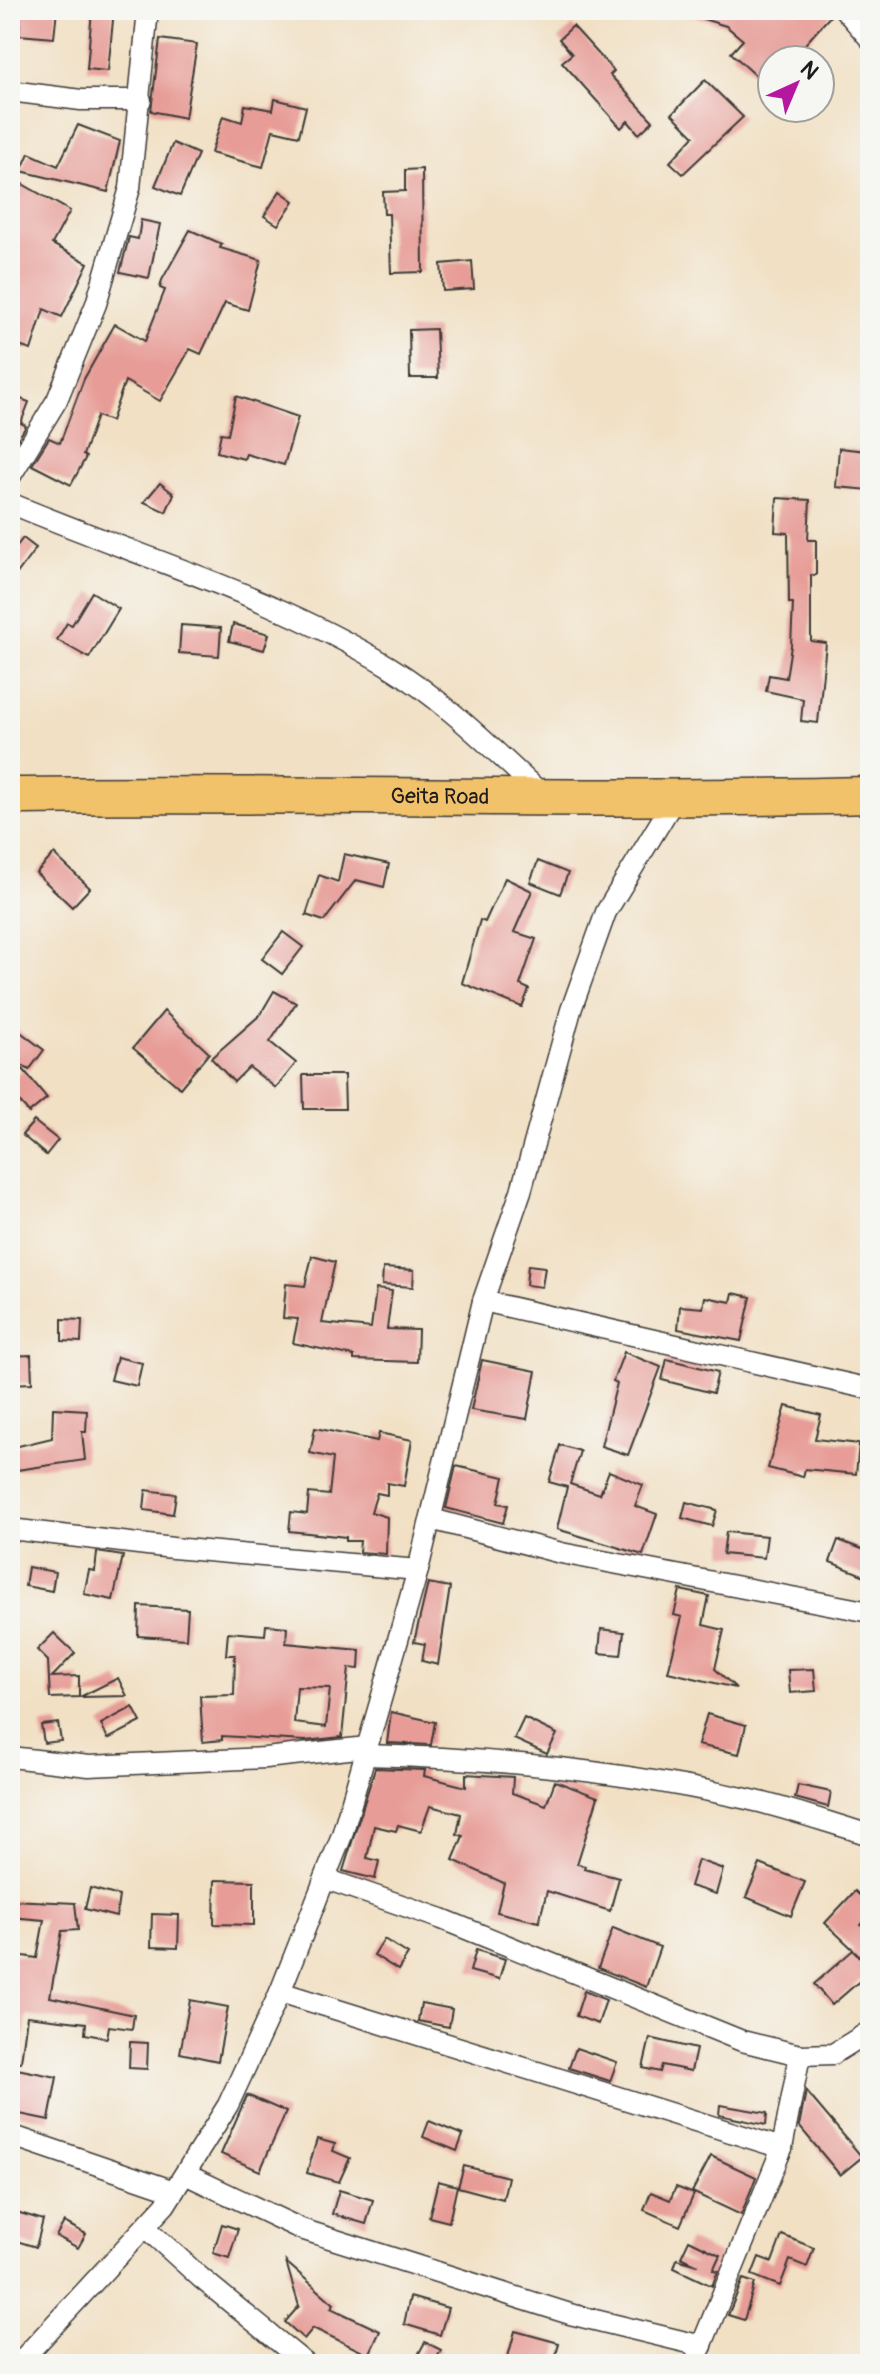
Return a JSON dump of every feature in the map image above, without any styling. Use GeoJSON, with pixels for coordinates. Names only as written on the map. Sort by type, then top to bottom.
{"type":"FeatureCollection","features":[{"type":"Feature","properties":{"kind":"highway","name":"Geita Road"},"geometry":{"type":"LineString","coordinates":[[10,796],[261,793],[674,800],[870,795]]}},
{"type":"Feature","properties":{"kind":"street"},"geometry":{"type":"LineString","coordinates":[[10,477],[57,400],[96,304],[130,188],[148,10]]}},
{"type":"Feature","properties":{"kind":"street"},"geometry":{"type":"LineString","coordinates":[[845,10],[870,39]]}},
{"type":"Feature","properties":{"kind":"street"},"geometry":{"type":"LineString","coordinates":[[10,91],[81,100],[141,100]]}},
{"type":"Feature","properties":{"kind":"street"},"geometry":{"type":"LineString","coordinates":[[10,503],[98,540],[194,571],[296,614],[405,677],[455,715],[545,798]]}},
{"type":"Feature","properties":{"kind":"street"},"geometry":{"type":"LineString","coordinates":[[18,2364],[145,2227],[180,2182],[228,2105],[280,1992],[326,1879],[366,1751],[418,1570],[483,1301],[521,1191],[571,1010],[606,912],[674,800]]}},
{"type":"Feature","properties":{"kind":"street"},"geometry":{"type":"LineString","coordinates":[[483,1301],[608,1326],[870,1389]]}},
{"type":"Feature","properties":{"kind":"street"},"geometry":{"type":"LineString","coordinates":[[431,1519],[561,1553],[870,1612]]}},
{"type":"Feature","properties":{"kind":"street"},"geometry":{"type":"LineString","coordinates":[[10,1529],[173,1548],[418,1570]]}},
{"type":"Feature","properties":{"kind":"street"},"geometry":{"type":"LineString","coordinates":[[10,1757],[89,1766],[366,1751],[460,1757],[588,1772],[747,1799],[870,1835]]}},
{"type":"Feature","properties":{"kind":"street"},"geometry":{"type":"LineString","coordinates":[[326,1879],[442,1919],[742,2041],[800,2055],[833,2054],[870,2031]]}},
{"type":"Feature","properties":{"kind":"street"},"geometry":{"type":"LineString","coordinates":[[280,1992],[782,2148]]}},
{"type":"Feature","properties":{"kind":"street"},"geometry":{"type":"LineString","coordinates":[[10,2135],[180,2182],[301,2229],[701,2358],[782,2148],[800,2055]]}},
{"type":"Feature","properties":{"kind":"street"},"geometry":{"type":"LineString","coordinates":[[145,2227],[201,2278],[306,2364]]}},
{"type":"Feature","properties":{"kind":"building"},"geometry":{"type":"Polygon","coordinates":[[[21,10],[57,10],[54,38],[19,35],[21,10]]]}},
{"type":"Feature","properties":{"kind":"building"},"geometry":{"type":"Polygon","coordinates":[[[92,10],[114,10],[108,71],[87,69],[92,10]]]}},
{"type":"Feature","properties":{"kind":"building"},"geometry":{"type":"Polygon","coordinates":[[[688,10],[832,10],[833,13],[805,44],[756,44],[756,76],[731,53],[743,40],[726,26],[687,14],[688,10]]]}},
{"type":"Feature","properties":{"kind":"building"},"geometry":{"type":"Polygon","coordinates":[[[573,26],[614,71],[610,75],[653,121],[639,134],[628,121],[621,128],[562,62],[572,54],[559,39],[573,26]]]}},
{"type":"Feature","properties":{"kind":"building"},"geometry":{"type":"Polygon","coordinates":[[[160,39],[197,44],[185,118],[151,111],[160,39]]]}},
{"type":"Feature","properties":{"kind":"building"},"geometry":{"type":"Polygon","coordinates":[[[705,80],[743,117],[683,174],[670,162],[694,136],[672,114],[705,80]]]}},
{"type":"Feature","properties":{"kind":"building"},"geometry":{"type":"Polygon","coordinates":[[[275,99],[306,107],[299,136],[273,130],[263,167],[211,153],[223,116],[242,122],[245,105],[273,110],[275,99]]]}},
{"type":"Feature","properties":{"kind":"building"},"geometry":{"type":"Polygon","coordinates":[[[78,125],[120,141],[108,192],[21,171],[29,153],[58,166],[78,125]]]}},
{"type":"Feature","properties":{"kind":"building"},"geometry":{"type":"Polygon","coordinates":[[[173,143],[198,154],[180,196],[155,186],[173,143]]]}},
{"type":"Feature","properties":{"kind":"building"},"geometry":{"type":"Polygon","coordinates":[[[422,169],[423,272],[391,273],[389,214],[384,214],[383,192],[405,191],[405,170],[422,169]]]}},
{"type":"Feature","properties":{"kind":"building"},"geometry":{"type":"Polygon","coordinates":[[[10,177],[70,211],[52,244],[88,263],[62,317],[44,309],[31,350],[10,343],[10,177]]]}},
{"type":"Feature","properties":{"kind":"building"},"geometry":{"type":"Polygon","coordinates":[[[280,191],[294,201],[278,225],[264,216],[280,191]]]}},
{"type":"Feature","properties":{"kind":"building"},"geometry":{"type":"Polygon","coordinates":[[[141,220],[160,224],[149,278],[120,272],[129,237],[138,239],[141,220]]]}},
{"type":"Feature","properties":{"kind":"building"},"geometry":{"type":"Polygon","coordinates":[[[190,230],[222,244],[220,248],[261,260],[248,310],[225,303],[201,354],[190,349],[160,401],[125,381],[111,421],[97,416],[83,455],[86,457],[71,485],[32,465],[49,438],[60,443],[84,379],[115,324],[145,341],[165,290],[160,288],[162,280],[190,230]]]}},
{"type":"Feature","properties":{"kind":"building"},"geometry":{"type":"Polygon","coordinates":[[[472,261],[474,289],[443,291],[441,264],[472,261]]]}},
{"type":"Feature","properties":{"kind":"building"},"geometry":{"type":"Polygon","coordinates":[[[436,329],[438,378],[410,378],[409,330],[436,329]]]}},
{"type":"Feature","properties":{"kind":"building"},"geometry":{"type":"Polygon","coordinates":[[[10,395],[29,402],[21,423],[26,426],[10,452],[10,395]]]}},
{"type":"Feature","properties":{"kind":"building"},"geometry":{"type":"Polygon","coordinates":[[[236,396],[298,417],[284,465],[246,454],[244,459],[217,452],[221,433],[228,434],[236,396]]]}},
{"type":"Feature","properties":{"kind":"building"},"geometry":{"type":"Polygon","coordinates":[[[839,448],[866,451],[864,470],[870,470],[870,490],[836,487],[839,448]]]}},
{"type":"Feature","properties":{"kind":"building"},"geometry":{"type":"Polygon","coordinates":[[[160,483],[174,494],[166,512],[144,502],[160,483]]]}},
{"type":"Feature","properties":{"kind":"building"},"geometry":{"type":"Polygon","coordinates":[[[777,498],[810,500],[808,540],[816,540],[816,575],[811,575],[811,641],[826,643],[818,723],[801,721],[803,699],[766,691],[769,675],[786,678],[791,646],[793,603],[789,603],[788,533],[775,532],[777,498]]]}},
{"type":"Feature","properties":{"kind":"building"},"geometry":{"type":"Polygon","coordinates":[[[23,538],[36,548],[10,583],[10,555],[23,538]]]}},
{"type":"Feature","properties":{"kind":"building"},"geometry":{"type":"Polygon","coordinates":[[[92,592],[119,609],[89,658],[57,640],[67,623],[72,625],[92,592]]]}},
{"type":"Feature","properties":{"kind":"building"},"geometry":{"type":"Polygon","coordinates":[[[233,624],[269,634],[264,650],[229,641],[233,624]]]}},
{"type":"Feature","properties":{"kind":"building"},"geometry":{"type":"Polygon","coordinates":[[[181,625],[221,628],[219,656],[179,653],[181,625]]]}},
{"type":"Feature","properties":{"kind":"building"},"geometry":{"type":"Polygon","coordinates":[[[54,854],[90,888],[72,907],[36,873],[54,854]]]}},
{"type":"Feature","properties":{"kind":"building"},"geometry":{"type":"Polygon","coordinates":[[[344,854],[389,864],[384,887],[356,880],[324,921],[306,915],[319,875],[338,882],[344,854]]]}},
{"type":"Feature","properties":{"kind":"building"},"geometry":{"type":"Polygon","coordinates":[[[538,861],[568,873],[560,894],[530,882],[538,861]]]}},
{"type":"Feature","properties":{"kind":"building"},"geometry":{"type":"Polygon","coordinates":[[[505,878],[532,891],[514,932],[536,939],[520,985],[529,989],[522,1007],[462,983],[480,920],[485,922],[505,878]]]}},
{"type":"Feature","properties":{"kind":"building"},"geometry":{"type":"Polygon","coordinates":[[[283,932],[303,947],[282,974],[262,959],[283,932]]]}},
{"type":"Feature","properties":{"kind":"building"},"geometry":{"type":"Polygon","coordinates":[[[274,991],[296,1003],[270,1042],[296,1063],[276,1088],[249,1067],[234,1082],[211,1058],[260,1015],[274,991]]]}},
{"type":"Feature","properties":{"kind":"building"},"geometry":{"type":"Polygon","coordinates":[[[164,1011],[209,1053],[180,1088],[133,1048],[164,1011]]]}},
{"type":"Feature","properties":{"kind":"building"},"geometry":{"type":"Polygon","coordinates":[[[10,1024],[44,1050],[29,1070],[10,1056],[10,1024]]]}},
{"type":"Feature","properties":{"kind":"building"},"geometry":{"type":"Polygon","coordinates":[[[23,1069],[47,1098],[29,1113],[10,1091],[10,1080],[23,1069]]]}},
{"type":"Feature","properties":{"kind":"building"},"geometry":{"type":"Polygon","coordinates":[[[303,1075],[344,1075],[345,1109],[304,1109],[303,1075]]]}},
{"type":"Feature","properties":{"kind":"building"},"geometry":{"type":"Polygon","coordinates":[[[34,1121],[58,1140],[46,1155],[22,1135],[34,1121]]]}},
{"type":"Feature","properties":{"kind":"building"},"geometry":{"type":"Polygon","coordinates":[[[312,1256],[335,1262],[322,1323],[371,1328],[376,1289],[392,1291],[387,1329],[418,1330],[417,1362],[354,1360],[354,1356],[293,1343],[298,1319],[283,1318],[286,1284],[305,1286],[312,1256]]]}},
{"type":"Feature","properties":{"kind":"building"},"geometry":{"type":"Polygon","coordinates":[[[528,1265],[545,1267],[542,1287],[526,1285],[528,1265]]]}},
{"type":"Feature","properties":{"kind":"building"},"geometry":{"type":"Polygon","coordinates":[[[383,1268],[414,1270],[413,1287],[382,1285],[383,1268]]]}},
{"type":"Feature","properties":{"kind":"building"},"geometry":{"type":"Polygon","coordinates":[[[733,1293],[751,1297],[741,1341],[678,1329],[680,1306],[703,1308],[705,1297],[731,1302],[733,1293]]]}},
{"type":"Feature","properties":{"kind":"building"},"geometry":{"type":"Polygon","coordinates":[[[62,1319],[82,1320],[81,1342],[62,1341],[62,1319]]]}},
{"type":"Feature","properties":{"kind":"building"},"geometry":{"type":"Polygon","coordinates":[[[624,1352],[661,1367],[628,1455],[601,1446],[617,1383],[613,1381],[624,1352]]]}},
{"type":"Feature","properties":{"kind":"building"},"geometry":{"type":"Polygon","coordinates":[[[31,1355],[32,1383],[10,1384],[10,1356],[31,1355]]]}},
{"type":"Feature","properties":{"kind":"building"},"geometry":{"type":"Polygon","coordinates":[[[117,1357],[142,1363],[137,1386],[111,1380],[117,1357]]]}},
{"type":"Feature","properties":{"kind":"building"},"geometry":{"type":"Polygon","coordinates":[[[667,1359],[718,1372],[713,1393],[662,1380],[667,1359]]]}},
{"type":"Feature","properties":{"kind":"building"},"geometry":{"type":"Polygon","coordinates":[[[482,1360],[536,1371],[527,1419],[471,1410],[482,1360]]]}},
{"type":"Feature","properties":{"kind":"building"},"geometry":{"type":"Polygon","coordinates":[[[786,1406],[821,1415],[815,1439],[859,1444],[856,1474],[805,1469],[803,1477],[768,1468],[786,1406]]]}},
{"type":"Feature","properties":{"kind":"building"},"geometry":{"type":"Polygon","coordinates":[[[53,1408],[87,1410],[86,1432],[82,1432],[85,1460],[10,1471],[10,1448],[52,1438],[53,1408]]]}},
{"type":"Feature","properties":{"kind":"building"},"geometry":{"type":"Polygon","coordinates":[[[315,1428],[377,1441],[379,1433],[412,1440],[404,1486],[387,1483],[387,1495],[377,1493],[371,1512],[387,1517],[386,1554],[359,1552],[360,1541],[346,1541],[346,1537],[289,1531],[291,1512],[307,1514],[309,1493],[329,1495],[333,1458],[310,1453],[315,1428]]]}},
{"type":"Feature","properties":{"kind":"building"},"geometry":{"type":"Polygon","coordinates":[[[560,1445],[580,1451],[570,1484],[600,1494],[609,1471],[643,1485],[635,1506],[657,1514],[643,1555],[557,1529],[567,1487],[549,1482],[560,1445]]]}},
{"type":"Feature","properties":{"kind":"building"},"geometry":{"type":"Polygon","coordinates":[[[456,1466],[504,1477],[498,1503],[508,1505],[503,1523],[446,1508],[456,1466]]]}},
{"type":"Feature","properties":{"kind":"building"},"geometry":{"type":"Polygon","coordinates":[[[146,1490],[176,1494],[173,1514],[144,1510],[146,1490]]]}},
{"type":"Feature","properties":{"kind":"building"},"geometry":{"type":"Polygon","coordinates":[[[686,1502],[717,1510],[712,1526],[682,1518],[686,1502]]]}},
{"type":"Feature","properties":{"kind":"building"},"geometry":{"type":"Polygon","coordinates":[[[726,1532],[767,1536],[764,1558],[723,1554],[726,1532]]]}},
{"type":"Feature","properties":{"kind":"building"},"geometry":{"type":"Polygon","coordinates":[[[838,1540],[870,1552],[870,1578],[830,1562],[838,1540]]]}},
{"type":"Feature","properties":{"kind":"building"},"geometry":{"type":"Polygon","coordinates":[[[97,1552],[123,1556],[113,1600],[84,1594],[89,1570],[95,1571],[97,1552]]]}},
{"type":"Feature","properties":{"kind":"building"},"geometry":{"type":"Polygon","coordinates":[[[28,1567],[55,1572],[52,1591],[25,1586],[28,1567]]]}},
{"type":"Feature","properties":{"kind":"building"},"geometry":{"type":"Polygon","coordinates":[[[428,1583],[450,1587],[438,1665],[422,1661],[425,1644],[414,1642],[428,1583]]]}},
{"type":"Feature","properties":{"kind":"building"},"geometry":{"type":"Polygon","coordinates":[[[680,1590],[709,1596],[703,1625],[724,1630],[715,1669],[736,1688],[668,1672],[682,1617],[674,1615],[680,1590]]]}},
{"type":"Feature","properties":{"kind":"building"},"geometry":{"type":"Polygon","coordinates":[[[139,1606],[188,1609],[186,1639],[138,1636],[139,1606]]]}},
{"type":"Feature","properties":{"kind":"building"},"geometry":{"type":"Polygon","coordinates":[[[266,1625],[287,1627],[286,1643],[360,1650],[359,1669],[349,1668],[342,1737],[305,1741],[222,1736],[222,1740],[203,1742],[200,1696],[234,1695],[235,1655],[226,1655],[228,1632],[265,1635],[266,1625]],[[297,1687],[294,1723],[326,1727],[330,1688],[297,1687]]]}},
{"type":"Feature","properties":{"kind":"building"},"geometry":{"type":"Polygon","coordinates":[[[601,1629],[624,1632],[621,1655],[599,1653],[601,1629]]]}},
{"type":"Feature","properties":{"kind":"building"},"geometry":{"type":"Polygon","coordinates":[[[54,1633],[75,1653],[52,1677],[79,1676],[79,1697],[50,1698],[48,1661],[37,1650],[54,1633]]]}},
{"type":"Feature","properties":{"kind":"building"},"geometry":{"type":"Polygon","coordinates":[[[814,1669],[816,1691],[790,1693],[788,1670],[814,1669]]]}},
{"type":"Feature","properties":{"kind":"building"},"geometry":{"type":"Polygon","coordinates":[[[118,1678],[127,1696],[80,1697],[118,1678]]]}},
{"type":"Feature","properties":{"kind":"building"},"geometry":{"type":"Polygon","coordinates":[[[133,1707],[141,1722],[108,1739],[101,1724],[133,1707]]]}},
{"type":"Feature","properties":{"kind":"building"},"geometry":{"type":"Polygon","coordinates":[[[391,1712],[435,1722],[431,1745],[387,1743],[391,1712]]]}},
{"type":"Feature","properties":{"kind":"building"},"geometry":{"type":"Polygon","coordinates":[[[707,1714],[746,1725],[739,1754],[698,1745],[707,1714]]]}},
{"type":"Feature","properties":{"kind":"building"},"geometry":{"type":"Polygon","coordinates":[[[524,1718],[557,1734],[547,1754],[514,1739],[524,1718]]]}},
{"type":"Feature","properties":{"kind":"building"},"geometry":{"type":"Polygon","coordinates":[[[58,1723],[61,1741],[44,1743],[41,1725],[58,1723]]]}},
{"type":"Feature","properties":{"kind":"building"},"geometry":{"type":"Polygon","coordinates":[[[375,1768],[425,1770],[424,1776],[466,1787],[466,1774],[513,1777],[512,1793],[546,1805],[555,1781],[598,1797],[577,1864],[585,1866],[584,1869],[619,1878],[610,1911],[547,1891],[539,1922],[497,1912],[504,1883],[453,1860],[463,1836],[457,1834],[461,1814],[430,1806],[421,1831],[398,1825],[396,1831],[374,1826],[367,1858],[379,1861],[375,1879],[343,1871],[375,1768]]]}},
{"type":"Feature","properties":{"kind":"building"},"geometry":{"type":"Polygon","coordinates":[[[798,1785],[831,1792],[828,1807],[795,1798],[798,1785]]]}},
{"type":"Feature","properties":{"kind":"building"},"geometry":{"type":"Polygon","coordinates":[[[698,1860],[723,1869],[716,1894],[690,1886],[698,1860]]]}},
{"type":"Feature","properties":{"kind":"building"},"geometry":{"type":"Polygon","coordinates":[[[760,1864],[805,1882],[791,1916],[746,1897],[760,1864]]]}},
{"type":"Feature","properties":{"kind":"building"},"geometry":{"type":"Polygon","coordinates":[[[215,1880],[254,1881],[254,1925],[214,1924],[215,1880]]]}},
{"type":"Feature","properties":{"kind":"building"},"geometry":{"type":"Polygon","coordinates":[[[90,1888],[119,1896],[116,1917],[85,1909],[90,1888]]]}},
{"type":"Feature","properties":{"kind":"building"},"geometry":{"type":"Polygon","coordinates":[[[855,1891],[870,1905],[870,1915],[861,1925],[870,1932],[870,1944],[860,1956],[825,1923],[855,1891]]]}},
{"type":"Feature","properties":{"kind":"building"},"geometry":{"type":"Polygon","coordinates":[[[11,1900],[75,1903],[78,1930],[62,1931],[50,1997],[134,2015],[132,2029],[109,2026],[107,2038],[85,2034],[86,2023],[27,2016],[21,2062],[10,2061],[10,1954],[37,1958],[44,1920],[10,1917],[11,1900]]]}},
{"type":"Feature","properties":{"kind":"building"},"geometry":{"type":"Polygon","coordinates":[[[152,1914],[179,1915],[178,1948],[151,1947],[152,1914]]]}},
{"type":"Feature","properties":{"kind":"building"},"geometry":{"type":"Polygon","coordinates":[[[613,1928],[660,1947],[646,1987],[598,1968],[613,1928]]]}},
{"type":"Feature","properties":{"kind":"building"},"geometry":{"type":"Polygon","coordinates":[[[384,1939],[408,1954],[398,1970],[374,1955],[384,1939]]]}},
{"type":"Feature","properties":{"kind":"building"},"geometry":{"type":"Polygon","coordinates":[[[476,1950],[505,1959],[499,1979],[470,1971],[476,1950]]]}},
{"type":"Feature","properties":{"kind":"building"},"geometry":{"type":"Polygon","coordinates":[[[853,1950],[870,1967],[870,1972],[832,2005],[814,1984],[853,1950]]]}},
{"type":"Feature","properties":{"kind":"building"},"geometry":{"type":"Polygon","coordinates":[[[584,1991],[606,2000],[598,2024],[576,2016],[584,1991]]]}},
{"type":"Feature","properties":{"kind":"building"},"geometry":{"type":"Polygon","coordinates":[[[190,2000],[228,2007],[218,2061],[180,2053],[190,2000]]]}},
{"type":"Feature","properties":{"kind":"building"},"geometry":{"type":"Polygon","coordinates":[[[421,2003],[452,2009],[449,2027],[418,2021],[421,2003]]]}},
{"type":"Feature","properties":{"kind":"building"},"geometry":{"type":"Polygon","coordinates":[[[650,2038],[696,2049],[691,2071],[662,2065],[660,2072],[643,2068],[650,2038]]]}},
{"type":"Feature","properties":{"kind":"building"},"geometry":{"type":"Polygon","coordinates":[[[130,2042],[148,2043],[147,2069],[129,2068],[130,2042]]]}},
{"type":"Feature","properties":{"kind":"building"},"geometry":{"type":"Polygon","coordinates":[[[576,2048],[617,2062],[610,2081],[569,2068],[576,2048]]]}},
{"type":"Feature","properties":{"kind":"building"},"geometry":{"type":"Polygon","coordinates":[[[17,2069],[57,2077],[49,2120],[10,2112],[17,2069]]]}},
{"type":"Feature","properties":{"kind":"building"},"geometry":{"type":"Polygon","coordinates":[[[806,2091],[862,2157],[840,2175],[799,2126],[806,2091]]]}},
{"type":"Feature","properties":{"kind":"building"},"geometry":{"type":"Polygon","coordinates":[[[247,2095],[286,2112],[260,2171],[221,2154],[247,2095]]]}},
{"type":"Feature","properties":{"kind":"building"},"geometry":{"type":"Polygon","coordinates":[[[720,2105],[767,2113],[766,2125],[719,2115],[720,2105]]]}},
{"type":"Feature","properties":{"kind":"building"},"geometry":{"type":"Polygon","coordinates":[[[429,2121],[463,2135],[457,2151],[423,2137],[429,2121]]]}},
{"type":"Feature","properties":{"kind":"building"},"geometry":{"type":"Polygon","coordinates":[[[317,2139],[335,2144],[333,2151],[350,2158],[339,2182],[307,2173],[317,2139]]]}},
{"type":"Feature","properties":{"kind":"building"},"geometry":{"type":"Polygon","coordinates":[[[711,2156],[756,2177],[741,2215],[692,2192],[711,2156]]]}},
{"type":"Feature","properties":{"kind":"building"},"geometry":{"type":"Polygon","coordinates":[[[464,2166],[508,2177],[503,2199],[458,2187],[464,2166]]]}},
{"type":"Feature","properties":{"kind":"building"},"geometry":{"type":"Polygon","coordinates":[[[438,2181],[457,2186],[449,2222],[429,2217],[438,2181]]]}},
{"type":"Feature","properties":{"kind":"building"},"geometry":{"type":"Polygon","coordinates":[[[676,2187],[694,2194],[680,2226],[644,2210],[651,2192],[670,2200],[676,2187]]]}},
{"type":"Feature","properties":{"kind":"building"},"geometry":{"type":"Polygon","coordinates":[[[339,2190],[373,2200],[366,2224],[332,2214],[339,2190]]]}},
{"type":"Feature","properties":{"kind":"building"},"geometry":{"type":"Polygon","coordinates":[[[10,2210],[43,2220],[36,2247],[10,2239],[10,2210]]]}},
{"type":"Feature","properties":{"kind":"building"},"geometry":{"type":"Polygon","coordinates":[[[64,2222],[86,2234],[78,2248],[56,2236],[64,2222]]]}},
{"type":"Feature","properties":{"kind":"building"},"geometry":{"type":"Polygon","coordinates":[[[222,2224],[238,2229],[229,2258],[213,2253],[222,2224]]]}},
{"type":"Feature","properties":{"kind":"building"},"geometry":{"type":"Polygon","coordinates":[[[782,2235],[814,2248],[807,2267],[790,2260],[780,2286],[752,2275],[759,2257],[772,2262],[782,2235]]]}},
{"type":"Feature","properties":{"kind":"building"},"geometry":{"type":"Polygon","coordinates":[[[689,2240],[720,2255],[713,2270],[718,2271],[712,2286],[674,2268],[677,2259],[698,2265],[681,2257],[689,2240]]]}},
{"type":"Feature","properties":{"kind":"building"},"geometry":{"type":"Polygon","coordinates":[[[286,2262],[334,2304],[331,2308],[380,2331],[369,2355],[313,2328],[304,2339],[285,2322],[299,2306],[286,2262]]]}},
{"type":"Feature","properties":{"kind":"building"},"geometry":{"type":"Polygon","coordinates":[[[743,2279],[755,2283],[744,2320],[728,2315],[743,2279]]]}},
{"type":"Feature","properties":{"kind":"building"},"geometry":{"type":"Polygon","coordinates":[[[410,2297],[448,2308],[440,2335],[404,2324],[410,2297]]]}},
{"type":"Feature","properties":{"kind":"building"},"geometry":{"type":"Polygon","coordinates":[[[515,2331],[559,2343],[554,2364],[506,2364],[515,2331]]]}},
{"type":"Feature","properties":{"kind":"building"},"geometry":{"type":"Polygon","coordinates":[[[425,2342],[441,2350],[434,2364],[413,2364],[425,2342]]]}}]}
